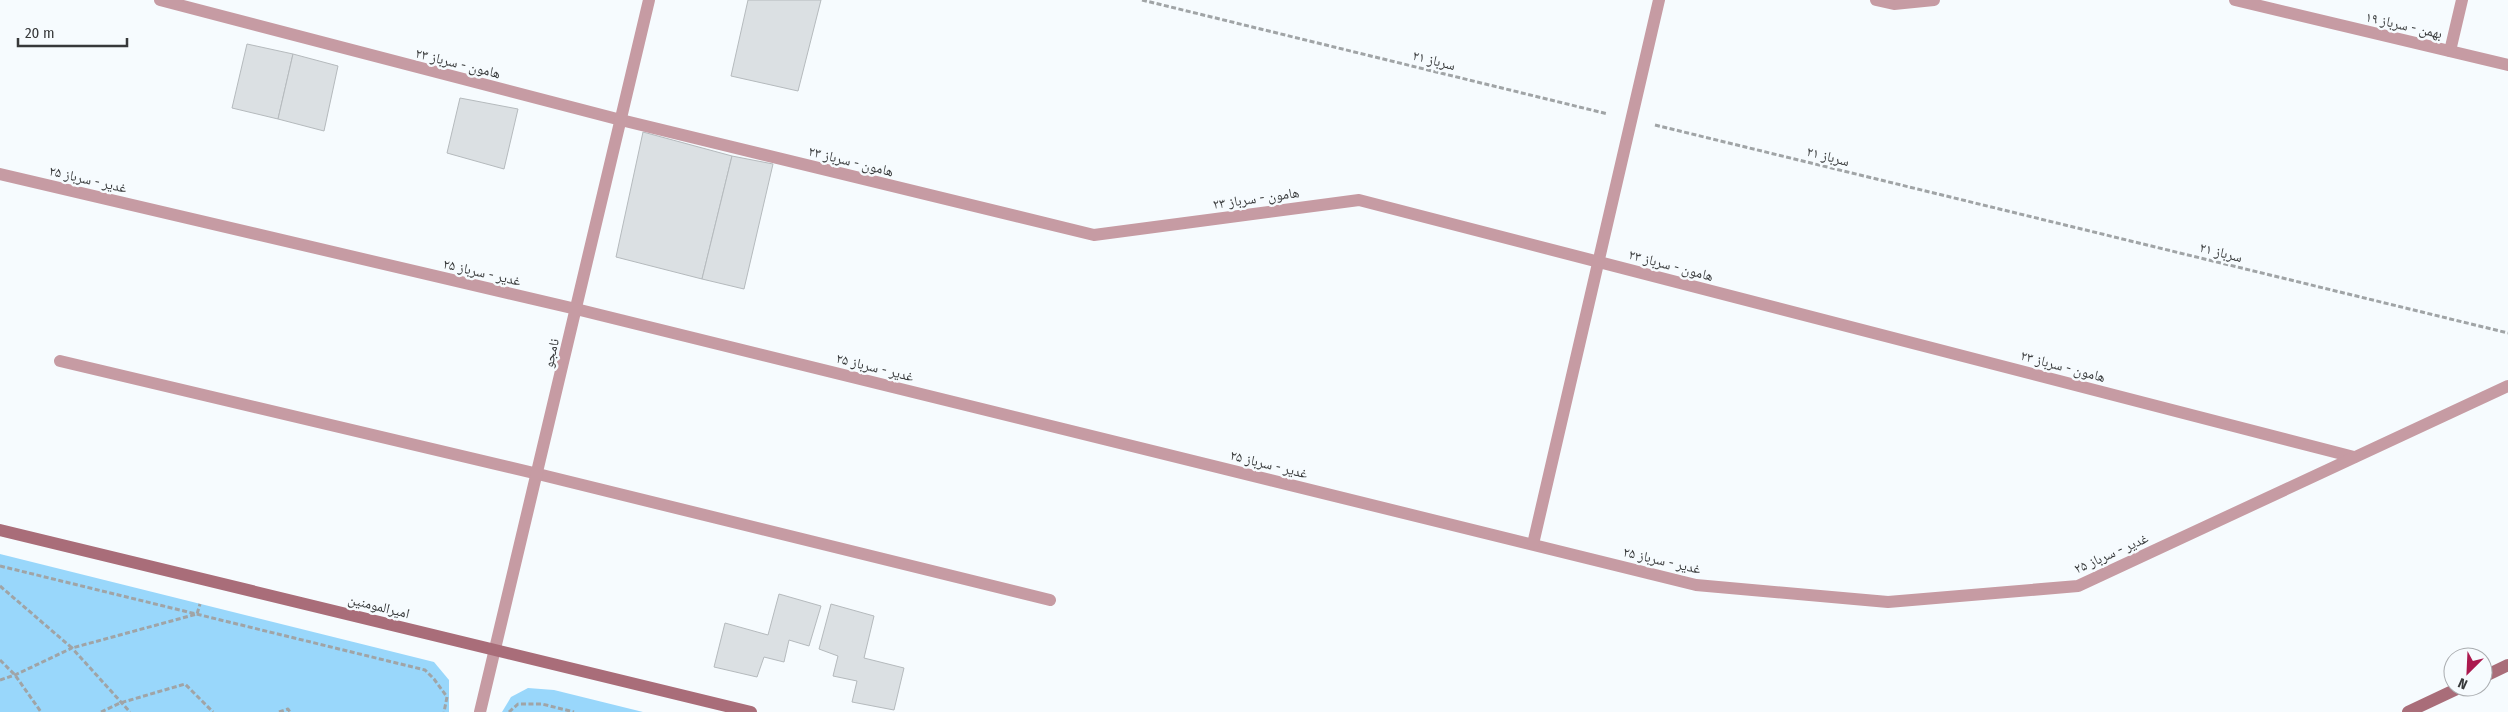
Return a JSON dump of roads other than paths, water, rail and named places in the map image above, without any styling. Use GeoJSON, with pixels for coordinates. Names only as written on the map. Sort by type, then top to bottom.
{"type":"FeatureCollection","features":[{"type":"Feature","properties":{"kind":"street","name":"هامون - سرباز ۲۳"},"geometry":{"type":"LineString","coordinates":[[160,0],[621,120],[1094,235],[1359,200],[2354,457]]}},
{"type":"Feature","properties":{"kind":"street","name":"نامجو"},"geometry":{"type":"LineString","coordinates":[[480,712],[649,0]]}},
{"type":"Feature","properties":{"kind":"street"},"geometry":{"type":"LineString","coordinates":[[1533,544],[1659,0]]}},
{"type":"Feature","properties":{"kind":"street"},"geometry":{"type":"LineString","coordinates":[[1876,0],[1894,4],[1934,0]]}},
{"type":"Feature","properties":{"kind":"street","name":"بهمن - سرباز ۱۹"},"geometry":{"type":"LineString","coordinates":[[2235,0],[2508,65]]}},
{"type":"Feature","properties":{"kind":"street"},"geometry":{"type":"LineString","coordinates":[[2450,51],[2462,0]]}},
{"type":"Feature","properties":{"kind":"street","name":"غدیر - سرباز ۲۵"},"geometry":{"type":"LineString","coordinates":[[0,174],[576,309],[1696,584],[1888,602],[2078,586],[2508,386]]}},
{"type":"Feature","properties":{"kind":"street"},"geometry":{"type":"LineString","coordinates":[[60,361],[538,474],[1050,600]]}},
{"type":"Feature","properties":{"kind":"street","name":"امیرالمومنین"},"geometry":{"type":"LineString","coordinates":[[0,530],[751,712]]}},
{"type":"Feature","properties":{"kind":"street"},"geometry":{"type":"LineString","coordinates":[[2493,672],[2508,665]]}},
{"type":"Feature","properties":{"kind":"street"},"geometry":{"type":"LineString","coordinates":[[2408,712],[2443,695]]}}]}
